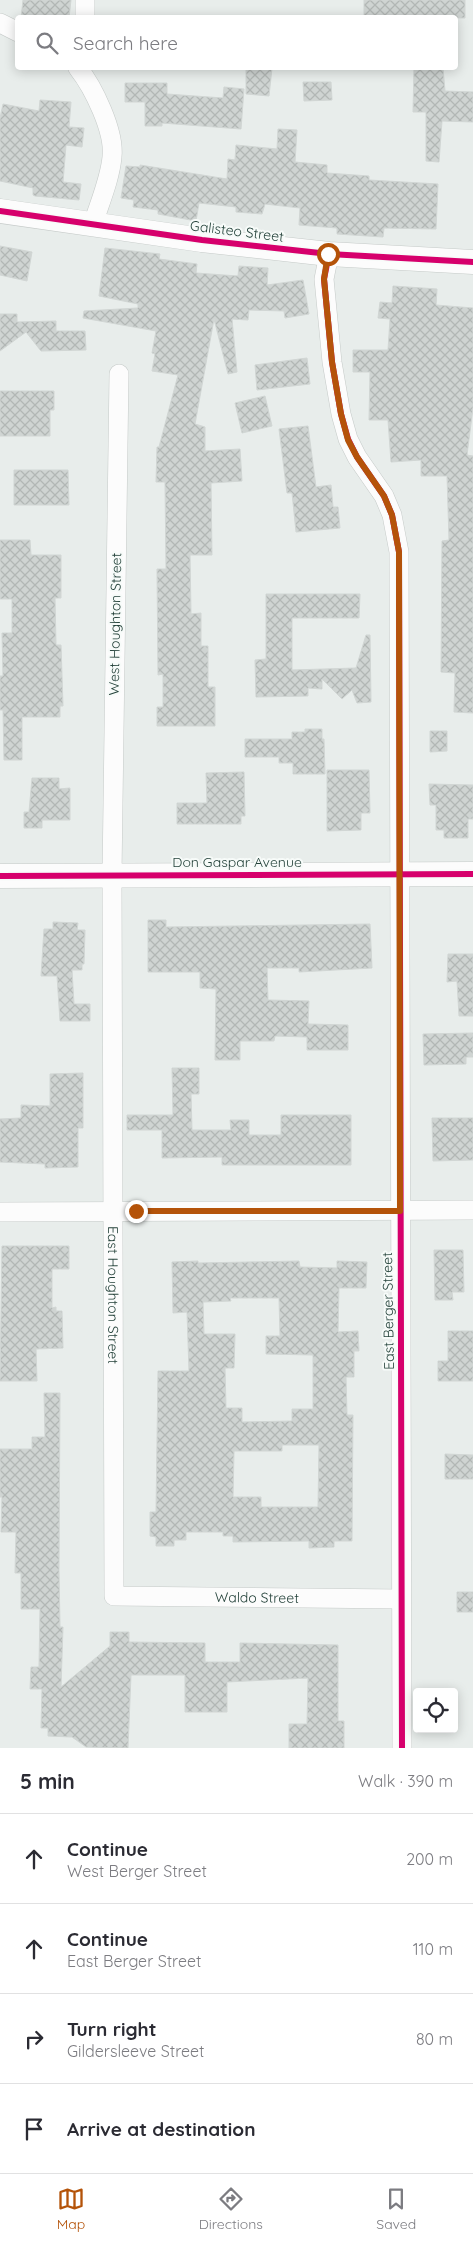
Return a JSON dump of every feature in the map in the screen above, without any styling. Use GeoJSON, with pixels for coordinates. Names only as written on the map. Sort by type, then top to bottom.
{"type":"FeatureCollection","features":[{"type":"Feature","properties":{"kind":"street"},"geometry":{"type":"LineString","coordinates":[[85,0],[85,15]]}},
{"type":"Feature","properties":{"kind":"street"},"geometry":{"type":"LineString","coordinates":[[0,23],[15,30]]}},
{"type":"Feature","properties":{"kind":"street"},"geometry":{"type":"LineString","coordinates":[[84,71],[110,136],[112,156],[93,224]]}},
{"type":"Feature","properties":{"kind":"street","name":"Galisteo Street"},"geometry":{"type":"LineString","coordinates":[[0,210],[202,240],[328,254],[473,262]]}},
{"type":"Feature","properties":{"kind":"street","name":"East Berger Street"},"geometry":{"type":"LineString","coordinates":[[328,254],[324,279],[332,362],[341,414],[348,440],[357,457],[384,496],[392,515],[399,552],[402,1748]]}},
{"type":"Feature","properties":{"kind":"street","name":"West Houghton Street"},"geometry":{"type":"LineString","coordinates":[[112,875],[119,374]]}},
{"type":"Feature","properties":{"kind":"street","name":"Don Gaspar Avenue"},"geometry":{"type":"LineString","coordinates":[[0,876],[473,874]]}},
{"type":"Feature","properties":{"kind":"street","name":"East Houghton Street"},"geometry":{"type":"LineString","coordinates":[[112,875],[114,1596]]}},
{"type":"Feature","properties":{"kind":"street"},"geometry":{"type":"LineString","coordinates":[[0,1212],[473,1210]]}},
{"type":"Feature","properties":{"kind":"street","name":"Waldo Street"},"geometry":{"type":"LineString","coordinates":[[114,1596],[402,1599]]}},
{"type":"Feature","properties":{"kind":"building"},"geometry":{"type":"Polygon","coordinates":[[[23,0],[71,0],[69,15],[21,15],[23,0]]]}},
{"type":"Feature","properties":{"kind":"building"},"geometry":{"type":"Polygon","coordinates":[[[364,0],[465,0],[465,18],[458,18],[458,15],[364,15],[364,0]]]}},
{"type":"Feature","properties":{"kind":"building"},"geometry":{"type":"Polygon","coordinates":[[[246,70],[272,70],[269,96],[246,94],[246,70]]]}},
{"type":"Feature","properties":{"kind":"building"},"geometry":{"type":"Polygon","coordinates":[[[414,70],[443,70],[445,91],[473,92],[473,122],[442,121],[439,162],[426,161],[426,112],[413,112],[414,70]]]}},
{"type":"Feature","properties":{"kind":"building"},"geometry":{"type":"Polygon","coordinates":[[[303,82],[331,82],[332,100],[304,101],[303,82]]]}},
{"type":"Feature","properties":{"kind":"building"},"geometry":{"type":"Polygon","coordinates":[[[125,83],[167,83],[167,94],[223,98],[224,87],[244,89],[241,129],[162,123],[162,126],[145,126],[145,102],[125,102],[125,83]]]}},
{"type":"Feature","properties":{"kind":"building"},"geometry":{"type":"Polygon","coordinates":[[[40,100],[71,102],[69,127],[84,128],[82,147],[66,145],[63,182],[81,184],[79,200],[35,196],[33,195],[33,188],[0,181],[0,118],[3,104],[39,111],[40,100]]]}},
{"type":"Feature","properties":{"kind":"building"},"geometry":{"type":"Polygon","coordinates":[[[278,129],[297,130],[295,162],[327,165],[327,173],[369,176],[369,180],[438,184],[436,229],[384,228],[383,237],[337,234],[337,228],[299,225],[300,208],[265,204],[262,214],[236,212],[236,207],[199,203],[196,221],[158,214],[158,210],[133,207],[134,200],[121,198],[126,166],[140,167],[140,165],[227,179],[228,159],[235,160],[236,145],[277,149],[278,129]]]}},
{"type":"Feature","properties":{"kind":"building"},"geometry":{"type":"Polygon","coordinates":[[[0,246],[32,252],[27,281],[0,275],[0,246]]]}},
{"type":"Feature","properties":{"kind":"building"},"geometry":{"type":"Polygon","coordinates":[[[105,248],[160,254],[159,259],[197,264],[196,273],[238,276],[239,266],[268,268],[267,285],[303,280],[309,314],[285,318],[284,311],[249,310],[248,320],[232,319],[237,372],[228,374],[214,319],[195,424],[205,427],[205,451],[240,449],[242,481],[211,483],[212,555],[190,555],[191,614],[201,613],[201,646],[208,646],[208,687],[215,687],[215,726],[157,726],[157,707],[163,707],[163,674],[158,675],[157,569],[166,569],[165,482],[156,482],[157,447],[159,447],[178,375],[152,371],[155,354],[152,353],[156,331],[83,318],[84,311],[138,308],[138,304],[99,296],[105,248]]]}},
{"type":"Feature","properties":{"kind":"building"},"geometry":{"type":"Polygon","coordinates":[[[393,286],[437,289],[436,305],[473,308],[473,408],[467,455],[473,456],[473,713],[454,712],[455,673],[441,672],[442,541],[449,540],[447,476],[421,476],[421,460],[391,462],[388,420],[369,420],[370,372],[353,372],[353,350],[388,350],[390,319],[378,318],[380,302],[392,303],[393,286]]]}},
{"type":"Feature","properties":{"kind":"building"},"geometry":{"type":"Polygon","coordinates":[[[0,314],[17,314],[17,322],[56,321],[56,331],[85,331],[86,350],[41,351],[26,332],[0,351],[0,314]]]}},
{"type":"Feature","properties":{"kind":"building"},"geometry":{"type":"Polygon","coordinates":[[[307,358],[310,384],[257,390],[255,365],[307,358]]]}},
{"type":"Feature","properties":{"kind":"building"},"geometry":{"type":"Polygon","coordinates":[[[0,391],[54,391],[54,410],[50,410],[50,436],[0,436],[0,391]]]}},
{"type":"Feature","properties":{"kind":"building"},"geometry":{"type":"Polygon","coordinates":[[[265,396],[272,426],[242,433],[235,403],[265,396]]]}},
{"type":"Feature","properties":{"kind":"building"},"geometry":{"type":"Polygon","coordinates":[[[308,426],[316,487],[331,485],[333,507],[338,507],[340,528],[296,532],[292,493],[287,493],[279,429],[308,426]]]}},
{"type":"Feature","properties":{"kind":"building"},"geometry":{"type":"Polygon","coordinates":[[[14,470],[68,470],[69,505],[14,505],[14,470]]]}},
{"type":"Feature","properties":{"kind":"building"},"geometry":{"type":"Polygon","coordinates":[[[0,540],[30,540],[31,555],[61,555],[61,598],[55,598],[56,645],[61,645],[63,706],[60,706],[60,717],[22,717],[22,760],[4,760],[3,710],[0,710],[0,676],[3,676],[2,633],[12,633],[12,599],[0,599],[0,540]]]}},
{"type":"Feature","properties":{"kind":"building"},"geometry":{"type":"Polygon","coordinates":[[[266,594],[360,594],[359,618],[292,618],[292,670],[356,668],[366,635],[370,635],[371,702],[357,703],[352,690],[342,699],[322,679],[322,689],[308,688],[308,696],[256,697],[255,660],[266,659],[266,594]]]}},
{"type":"Feature","properties":{"kind":"building"},"geometry":{"type":"Polygon","coordinates":[[[305,729],[322,729],[325,774],[293,774],[293,763],[279,763],[279,757],[245,757],[245,739],[292,739],[292,732],[305,732],[305,729]]]}},
{"type":"Feature","properties":{"kind":"building"},"geometry":{"type":"Polygon","coordinates":[[[430,731],[447,731],[447,751],[430,752],[430,731]]]}},
{"type":"Feature","properties":{"kind":"building"},"geometry":{"type":"Polygon","coordinates":[[[327,770],[369,770],[370,813],[361,813],[361,830],[327,831],[327,770]]]}},
{"type":"Feature","properties":{"kind":"building"},"geometry":{"type":"Polygon","coordinates":[[[244,772],[245,816],[241,816],[241,824],[177,824],[177,803],[207,803],[206,773],[244,772]]]}},
{"type":"Feature","properties":{"kind":"building"},"geometry":{"type":"Polygon","coordinates":[[[32,778],[59,778],[59,789],[70,788],[70,820],[42,820],[42,828],[24,828],[24,812],[29,812],[32,778]]]}},
{"type":"Feature","properties":{"kind":"building"},"geometry":{"type":"Polygon","coordinates":[[[429,784],[473,785],[473,819],[468,819],[468,838],[444,838],[444,830],[436,830],[436,805],[430,805],[429,784]]]}},
{"type":"Feature","properties":{"kind":"building"},"geometry":{"type":"Polygon","coordinates":[[[148,920],[166,920],[166,927],[370,924],[372,968],[299,972],[299,968],[267,968],[268,1000],[309,1001],[308,1024],[348,1025],[348,1050],[307,1050],[307,1037],[275,1036],[274,1041],[240,1041],[240,1060],[215,1060],[216,989],[200,988],[200,972],[148,972],[148,920]]]}},
{"type":"Feature","properties":{"kind":"building"},"geometry":{"type":"Polygon","coordinates":[[[53,922],[78,923],[77,930],[85,930],[84,964],[82,964],[82,970],[72,970],[74,1004],[90,1004],[90,1021],[60,1021],[57,976],[41,976],[44,929],[53,929],[53,922]]]}},
{"type":"Feature","properties":{"kind":"building"},"geometry":{"type":"Polygon","coordinates":[[[448,954],[473,954],[473,1016],[459,1016],[457,981],[447,982],[448,954]]]}},
{"type":"Feature","properties":{"kind":"building"},"geometry":{"type":"Polygon","coordinates":[[[473,1033],[473,1057],[466,1057],[466,1064],[424,1065],[423,1034],[473,1033]]]}},
{"type":"Feature","properties":{"kind":"building"},"geometry":{"type":"Polygon","coordinates":[[[172,1068],[199,1068],[199,1094],[191,1094],[192,1130],[231,1130],[230,1120],[249,1120],[249,1135],[281,1135],[281,1115],[351,1115],[351,1165],[222,1165],[222,1157],[162,1158],[162,1130],[127,1130],[127,1115],[173,1115],[172,1068]]]}},
{"type":"Feature","properties":{"kind":"building"},"geometry":{"type":"Polygon","coordinates":[[[83,1073],[83,1128],[78,1128],[78,1167],[45,1168],[45,1164],[0,1162],[0,1119],[21,1118],[21,1105],[50,1106],[50,1074],[83,1073]]]}},
{"type":"Feature","properties":{"kind":"building"},"geometry":{"type":"Polygon","coordinates":[[[432,1118],[473,1118],[473,1160],[433,1161],[432,1118]]]}},
{"type":"Feature","properties":{"kind":"building"},"geometry":{"type":"Polygon","coordinates":[[[2,1246],[69,1246],[69,1269],[52,1269],[52,1308],[56,1307],[56,1311],[62,1311],[63,1348],[36,1349],[37,1381],[0,1381],[2,1246]]]}},
{"type":"Feature","properties":{"kind":"building"},"geometry":{"type":"Polygon","coordinates":[[[434,1250],[463,1250],[464,1292],[452,1292],[453,1300],[435,1300],[434,1250]]]}},
{"type":"Feature","properties":{"kind":"building"},"geometry":{"type":"Polygon","coordinates":[[[299,1261],[300,1267],[337,1268],[337,1261],[367,1262],[366,1288],[339,1288],[338,1332],[358,1331],[359,1351],[354,1351],[354,1377],[346,1377],[347,1415],[353,1415],[352,1541],[334,1541],[334,1547],[309,1548],[309,1541],[233,1542],[233,1536],[223,1536],[223,1532],[186,1532],[186,1540],[174,1540],[174,1546],[156,1546],[156,1537],[150,1536],[150,1512],[156,1512],[158,1371],[189,1371],[187,1312],[173,1313],[172,1262],[299,1261]],[[230,1298],[231,1301],[203,1302],[204,1334],[235,1334],[234,1368],[225,1368],[226,1408],[242,1408],[242,1422],[292,1421],[292,1409],[313,1409],[313,1355],[266,1354],[266,1336],[280,1336],[279,1298],[230,1298]],[[282,1445],[282,1451],[234,1451],[233,1497],[261,1497],[261,1507],[318,1507],[319,1445],[282,1445]]]}},
{"type":"Feature","properties":{"kind":"building"},"geometry":{"type":"Polygon","coordinates":[[[448,1331],[473,1331],[473,1381],[438,1381],[438,1361],[448,1361],[448,1331]]]}},
{"type":"Feature","properties":{"kind":"building"},"geometry":{"type":"Polygon","coordinates":[[[44,1393],[60,1393],[59,1571],[60,1627],[63,1627],[61,1687],[110,1646],[110,1632],[129,1632],[129,1642],[205,1643],[205,1662],[240,1662],[240,1643],[338,1645],[338,1721],[344,1721],[344,1748],[289,1748],[289,1724],[307,1724],[308,1678],[227,1682],[227,1712],[185,1712],[185,1675],[131,1675],[128,1748],[86,1747],[72,1737],[48,1736],[48,1728],[41,1728],[42,1689],[30,1689],[31,1667],[39,1667],[40,1609],[21,1609],[21,1573],[15,1573],[16,1532],[1,1532],[0,1449],[32,1449],[32,1437],[45,1437],[44,1393]]]}},
{"type":"Feature","properties":{"kind":"building"},"geometry":{"type":"Polygon","coordinates":[[[445,1454],[473,1455],[473,1479],[445,1479],[445,1454]]]}},
{"type":"Feature","properties":{"kind":"building"},"geometry":{"type":"Polygon","coordinates":[[[457,1592],[473,1592],[473,1612],[457,1612],[457,1592]]]}},
{"type":"Feature","properties":{"kind":"cycle path"},"geometry":{"type":"LineString","coordinates":[[0,211],[202,240],[329,254],[473,262]]}},
{"type":"Feature","properties":{"kind":"cycle path"},"geometry":{"type":"LineString","coordinates":[[329,254],[324,279],[332,362],[341,414],[348,439],[357,457],[384,496],[392,515],[399,552],[402,1748]]}},
{"type":"Feature","properties":{"kind":"cycle path"},"geometry":{"type":"LineString","coordinates":[[0,876],[473,874]]}},
{"type":"Feature","properties":{"kind":"route"},"geometry":{"type":"LineString","coordinates":[[136,1211],[400,1211],[399,552],[397,530],[392,515],[384,496],[357,457],[348,440],[341,414],[332,362],[324,279],[328,254]]}}]}
